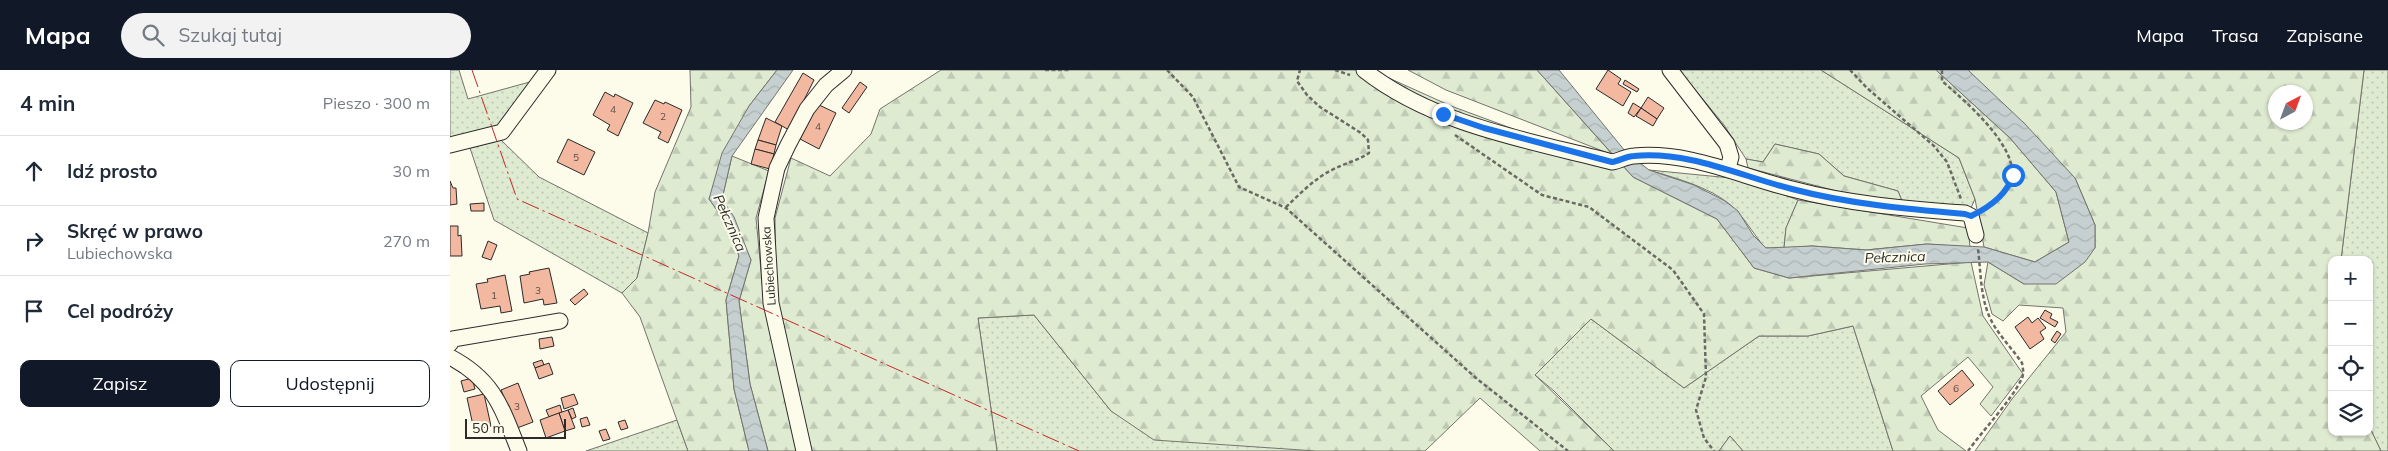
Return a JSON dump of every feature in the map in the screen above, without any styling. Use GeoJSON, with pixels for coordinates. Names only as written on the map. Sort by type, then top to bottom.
{"type":"FeatureCollection","features":[{"type":"Feature","properties":{"kind":"street"},"geometry":{"type":"LineString","coordinates":[[450,145],[502,132],[548,70]]}},
{"type":"Feature","properties":{"kind":"street","name":"Lubiechowska"},"geometry":{"type":"LineString","coordinates":[[804,451],[771,303],[766,218],[777,168],[807,109],[826,85],[844,70]]}},
{"type":"Feature","properties":{"kind":"street"},"geometry":{"type":"LineString","coordinates":[[1364,70],[1406,98],[1443,114],[1484,128],[1612,162],[1632,156],[1658,156],[1728,168],[1792,189],[1847,201],[1968,215],[1976,235]]}},
{"type":"Feature","properties":{"kind":"street"},"geometry":{"type":"LineString","coordinates":[[1670,70],[1727,144],[1731,157],[1728,168]]}},
{"type":"Feature","properties":{"kind":"street"},"geometry":{"type":"LineString","coordinates":[[450,344],[453,339],[560,321]]}},
{"type":"Feature","properties":{"kind":"street"},"geometry":{"type":"LineString","coordinates":[[450,358],[464,364],[491,388],[519,451]]}},
{"type":"Feature","properties":{"kind":"path"},"geometry":{"type":"LineString","coordinates":[[1045,70],[1069,70]]}},
{"type":"Feature","properties":{"kind":"path"},"geometry":{"type":"LineString","coordinates":[[1167,70],[1193,97],[1239,187],[1286,208],[1476,378],[1568,451]]}},
{"type":"Feature","properties":{"kind":"path"},"geometry":{"type":"LineString","coordinates":[[1286,208],[1314,182],[1332,170],[1369,153],[1368,140],[1361,133],[1320,107],[1307,95],[1297,81],[1300,70]]}},
{"type":"Feature","properties":{"kind":"path"},"geometry":{"type":"LineString","coordinates":[[1850,70],[1859,81],[1939,151],[1947,162],[1968,215],[1983,211],[1999,199],[2010,186],[2013,175],[2012,161],[1993,131],[1968,103],[1942,81],[1942,70]]}},
{"type":"Feature","properties":{"kind":"path"},"geometry":{"type":"LineString","coordinates":[[1452,133],[1542,195],[1589,206],[1673,270],[1704,314],[1706,377],[1696,410],[1704,438],[1714,451]]}},
{"type":"Feature","properties":{"kind":"path"},"geometry":{"type":"LineString","coordinates":[[1968,451],[2023,377],[2022,363],[1991,320],[1983,295],[1980,263]]}},
{"type":"Feature","properties":{"kind":"green space"},"geometry":{"type":"Polygon","coordinates":[[[450,70],[459,70],[468,99],[537,80],[496,130],[450,140],[450,70]]]}},
{"type":"Feature","properties":{"kind":"green space"},"geometry":{"type":"Polygon","coordinates":[[[690,70],[777,70],[749,106],[709,199],[727,224],[739,256],[726,300],[734,389],[749,451],[688,451],[640,317],[622,293],[637,278],[648,233],[655,192],[691,107],[690,70]]]}},
{"type":"Feature","properties":{"kind":"green space"},"geometry":{"type":"Polygon","coordinates":[[[941,70],[1371,70],[1451,106],[1614,166],[1624,167],[1633,177],[1717,219],[1754,268],[1789,278],[1971,262],[1983,316],[2023,374],[1991,416],[1980,404],[1993,387],[1968,357],[1921,396],[1938,430],[1966,451],[1893,451],[1853,326],[1808,336],[1759,336],[1684,388],[1591,319],[1535,375],[1614,451],[1540,451],[1480,398],[1425,451],[1316,451],[1154,440],[1111,411],[1034,315],[978,318],[997,451],[812,451],[776,302],[775,218],[791,158],[830,176],[871,134],[880,109],[941,70]]]}},
{"type":"Feature","properties":{"kind":"green space"},"geometry":{"type":"Polygon","coordinates":[[[1408,70],[1537,70],[1613,155],[1446,90],[1408,70]]]}},
{"type":"Feature","properties":{"kind":"green space"},"geometry":{"type":"Polygon","coordinates":[[[1679,70],[1821,70],[1959,158],[1975,199],[1971,208],[1902,201],[1898,191],[1844,176],[1819,154],[1775,144],[1763,162],[1746,159],[1724,125],[1679,70]]]}},
{"type":"Feature","properties":{"kind":"green space"},"geometry":{"type":"Polygon","coordinates":[[[1821,70],[1936,70],[2010,138],[2056,192],[2069,242],[2035,262],[1984,247],[1975,199],[1959,158],[1821,70]]]}},
{"type":"Feature","properties":{"kind":"green space"},"geometry":{"type":"Polygon","coordinates":[[[1968,70],[2364,70],[2341,256],[2328,256],[2328,436],[2373,436],[2373,434],[2381,451],[1975,451],[2012,399],[2066,332],[2063,308],[2019,305],[2003,321],[1992,314],[1984,285],[1988,262],[2024,284],[2095,248],[2095,225],[2075,178],[1968,70]]]}},
{"type":"Feature","properties":{"kind":"green space"},"geometry":{"type":"Polygon","coordinates":[[[2364,70],[2388,70],[2388,451],[2381,451],[2373,434],[2373,256],[2341,256],[2364,70]]]}},
{"type":"Feature","properties":{"kind":"green space"},"geometry":{"type":"Polygon","coordinates":[[[501,140],[539,177],[648,233],[637,278],[622,293],[494,220],[470,148],[501,140]]]}},
{"type":"Feature","properties":{"kind":"green space"},"geometry":{"type":"Polygon","coordinates":[[[1775,144],[1819,154],[1844,176],[1898,191],[1902,201],[1848,194],[1748,168],[1746,159],[1763,162],[1775,144]]]}},
{"type":"Feature","properties":{"kind":"green space"},"geometry":{"type":"Polygon","coordinates":[[[732,156],[769,171],[756,218],[764,302],[800,451],[768,451],[750,384],[739,301],[751,260],[722,199],[732,156]]]}},
{"type":"Feature","properties":{"kind":"green space"},"geometry":{"type":"Polygon","coordinates":[[[1649,170],[1741,179],[1798,200],[1786,228],[1784,248],[1765,248],[1737,211],[1718,196],[1696,185],[1649,170]]]}},
{"type":"Feature","properties":{"kind":"green space"},"geometry":{"type":"Polygon","coordinates":[[[1798,200],[1968,228],[1970,247],[1927,244],[1866,250],[1812,246],[1784,248],[1786,228],[1798,200]]]}},
{"type":"Feature","properties":{"kind":"green space"},"geometry":{"type":"Polygon","coordinates":[[[1034,315],[1111,411],[1316,451],[997,451],[978,318],[1034,315]]]}},
{"type":"Feature","properties":{"kind":"green space"},"geometry":{"type":"Polygon","coordinates":[[[1591,319],[1684,388],[1759,336],[1808,336],[1853,326],[1893,451],[1743,451],[1730,436],[1719,451],[1614,451],[1554,391],[1535,375],[1591,319]]]}},
{"type":"Feature","properties":{"kind":"green space"},"geometry":{"type":"Polygon","coordinates":[[[677,420],[688,451],[586,451],[677,420]]]}},
{"type":"Feature","properties":{"kind":"green space"},"geometry":{"type":"Polygon","coordinates":[[[1730,436],[1743,451],[1719,451],[1730,436]]]}},
{"type":"Feature","properties":{"kind":"water","name":"Pełcznica"},"geometry":{"type":"Polygon","coordinates":[[[777,70],[793,70],[732,156],[722,199],[734,217],[751,260],[739,301],[750,384],[768,451],[749,451],[734,389],[726,300],[739,256],[727,224],[709,199],[722,153],[749,106],[777,70]]]}},
{"type":"Feature","properties":{"kind":"water","name":"Pełcznica"},"geometry":{"type":"Polygon","coordinates":[[[1537,70],[1559,70],[1625,151],[1649,170],[1694,185],[1725,201],[1738,211],[1753,235],[1766,248],[1812,246],[1866,250],[1927,244],[1984,247],[2035,262],[2069,242],[2056,192],[2010,138],[1936,70],[1968,70],[2025,124],[2075,178],[2095,225],[2095,248],[2085,262],[2056,284],[2024,284],[1988,262],[1925,264],[1789,278],[1754,268],[1717,219],[1633,177],[1537,70]]]}},
{"type":"Feature","properties":{"kind":"building"},"geometry":{"type":"Polygon","coordinates":[[[1608,70],[1621,79],[1618,84],[1631,92],[1623,106],[1596,89],[1608,70]]]}},
{"type":"Feature","properties":{"kind":"building"},"geometry":{"type":"Polygon","coordinates":[[[803,73],[814,80],[789,130],[775,122],[803,73]]]}},
{"type":"Feature","properties":{"kind":"building"},"geometry":{"type":"Polygon","coordinates":[[[1625,80],[1639,89],[1637,92],[1623,84],[1625,80]]]}},
{"type":"Feature","properties":{"kind":"building"},"geometry":{"type":"Polygon","coordinates":[[[860,82],[867,87],[849,113],[842,108],[860,82]]]}},
{"type":"Feature","properties":{"kind":"building"},"geometry":{"type":"Polygon","coordinates":[[[605,92],[614,97],[615,94],[633,103],[618,136],[607,130],[610,125],[593,115],[605,92]]]}},
{"type":"Feature","properties":{"kind":"building"},"geometry":{"type":"Polygon","coordinates":[[[1648,97],[1664,108],[1657,119],[1641,108],[1648,97]]]}},
{"type":"Feature","properties":{"kind":"building"},"geometry":{"type":"Polygon","coordinates":[[[655,100],[664,104],[665,102],[682,110],[668,143],[658,138],[661,132],[643,123],[655,100]]]}},
{"type":"Feature","properties":{"kind":"building"},"geometry":{"type":"Polygon","coordinates":[[[1633,103],[1641,108],[1634,117],[1628,113],[1633,103]]]}},
{"type":"Feature","properties":{"kind":"building"},"geometry":{"type":"Polygon","coordinates":[[[817,104],[836,113],[819,149],[800,139],[817,104]]]}},
{"type":"Feature","properties":{"kind":"building"},"geometry":{"type":"Polygon","coordinates":[[[1641,108],[1657,119],[1653,126],[1636,116],[1641,108]]]}},
{"type":"Feature","properties":{"kind":"building"},"geometry":{"type":"Polygon","coordinates":[[[766,118],[782,126],[776,145],[758,140],[766,118]]]}},
{"type":"Feature","properties":{"kind":"building"},"geometry":{"type":"Polygon","coordinates":[[[568,139],[595,152],[584,175],[557,162],[568,139]]]}},
{"type":"Feature","properties":{"kind":"building"},"geometry":{"type":"Polygon","coordinates":[[[758,140],[776,145],[774,154],[755,149],[758,140]]]}},
{"type":"Feature","properties":{"kind":"building"},"geometry":{"type":"Polygon","coordinates":[[[755,149],[774,154],[770,169],[751,164],[755,149]]]}},
{"type":"Feature","properties":{"kind":"building"},"geometry":{"type":"Polygon","coordinates":[[[450,181],[453,188],[456,188],[457,204],[450,205],[450,181]]]}},
{"type":"Feature","properties":{"kind":"building"},"geometry":{"type":"Polygon","coordinates":[[[484,203],[484,211],[471,211],[470,204],[484,203]]]}},
{"type":"Feature","properties":{"kind":"building"},"geometry":{"type":"Polygon","coordinates":[[[450,226],[458,226],[458,236],[461,235],[462,256],[450,256],[450,226]]]}},
{"type":"Feature","properties":{"kind":"building"},"geometry":{"type":"Polygon","coordinates":[[[488,241],[497,245],[491,260],[482,257],[488,241]]]}},
{"type":"Feature","properties":{"kind":"building"},"geometry":{"type":"Polygon","coordinates":[[[549,268],[557,303],[544,305],[543,299],[524,303],[520,276],[549,268]]]}},
{"type":"Feature","properties":{"kind":"building"},"geometry":{"type":"Polygon","coordinates":[[[505,275],[512,311],[501,313],[500,306],[481,309],[476,284],[488,282],[487,279],[505,275]]]}},
{"type":"Feature","properties":{"kind":"building"},"geometry":{"type":"Polygon","coordinates":[[[584,289],[588,294],[575,305],[570,300],[584,289]]]}},
{"type":"Feature","properties":{"kind":"building"},"geometry":{"type":"Polygon","coordinates":[[[2045,310],[2052,314],[2050,318],[2058,322],[2055,327],[2040,318],[2045,310]]]}},
{"type":"Feature","properties":{"kind":"building"},"geometry":{"type":"Polygon","coordinates":[[[2028,317],[2032,323],[2038,318],[2046,328],[2040,332],[2044,339],[2030,349],[2015,327],[2028,317]]]}},
{"type":"Feature","properties":{"kind":"building"},"geometry":{"type":"Polygon","coordinates":[[[2057,331],[2061,334],[2055,343],[2051,340],[2057,331]]]}},
{"type":"Feature","properties":{"kind":"building"},"geometry":{"type":"Polygon","coordinates":[[[552,337],[554,346],[540,349],[539,339],[552,337]]]}},
{"type":"Feature","properties":{"kind":"building"},"geometry":{"type":"Polygon","coordinates":[[[542,360],[544,365],[535,368],[533,363],[542,360]]]}},
{"type":"Feature","properties":{"kind":"building"},"geometry":{"type":"Polygon","coordinates":[[[549,363],[553,374],[539,379],[535,368],[549,363]]]}},
{"type":"Feature","properties":{"kind":"building"},"geometry":{"type":"Polygon","coordinates":[[[1962,370],[1974,385],[1950,405],[1938,391],[1962,370]]]}},
{"type":"Feature","properties":{"kind":"building"},"geometry":{"type":"Polygon","coordinates":[[[472,378],[475,389],[464,392],[461,381],[472,378]]]}},
{"type":"Feature","properties":{"kind":"building"},"geometry":{"type":"Polygon","coordinates":[[[518,383],[533,422],[517,428],[501,390],[518,383]]]}},
{"type":"Feature","properties":{"kind":"building"},"geometry":{"type":"Polygon","coordinates":[[[484,394],[491,426],[474,430],[467,398],[484,394]]]}},
{"type":"Feature","properties":{"kind":"building"},"geometry":{"type":"Polygon","coordinates":[[[574,394],[578,404],[564,409],[561,398],[574,394]]]}},
{"type":"Feature","properties":{"kind":"building"},"geometry":{"type":"Polygon","coordinates":[[[560,405],[562,412],[549,417],[546,410],[560,405]]]}},
{"type":"Feature","properties":{"kind":"building"},"geometry":{"type":"Polygon","coordinates":[[[573,408],[576,417],[572,419],[568,410],[573,408]]]}},
{"type":"Feature","properties":{"kind":"building"},"geometry":{"type":"Polygon","coordinates":[[[568,410],[575,428],[565,431],[559,413],[568,410]]]}},
{"type":"Feature","properties":{"kind":"building"},"geometry":{"type":"Polygon","coordinates":[[[559,413],[565,431],[546,438],[540,420],[559,413]]]}},
{"type":"Feature","properties":{"kind":"building"},"geometry":{"type":"Polygon","coordinates":[[[587,417],[590,425],[582,427],[580,419],[587,417]]]}},
{"type":"Feature","properties":{"kind":"building"},"geometry":{"type":"Polygon","coordinates":[[[625,420],[628,428],[621,430],[618,422],[625,420]]]}},
{"type":"Feature","properties":{"kind":"building"},"geometry":{"type":"Polygon","coordinates":[[[606,429],[610,439],[603,441],[599,431],[606,429]]]}},
{"type":"Feature","properties":{"kind":"power"},"geometry":{"type":"LineString","coordinates":[[472,70],[517,199],[1079,451]]}},
{"type":"Feature","properties":{"kind":"route"},"geometry":{"type":"LineString","coordinates":[[1443,114],[1484,128],[1612,162],[1632,156],[1658,156],[1702,162],[1728,168],[1792,189],[1847,201],[1904,209],[1971,216],[1983,211],[1999,199],[2010,186],[2013,175]]}}]}
